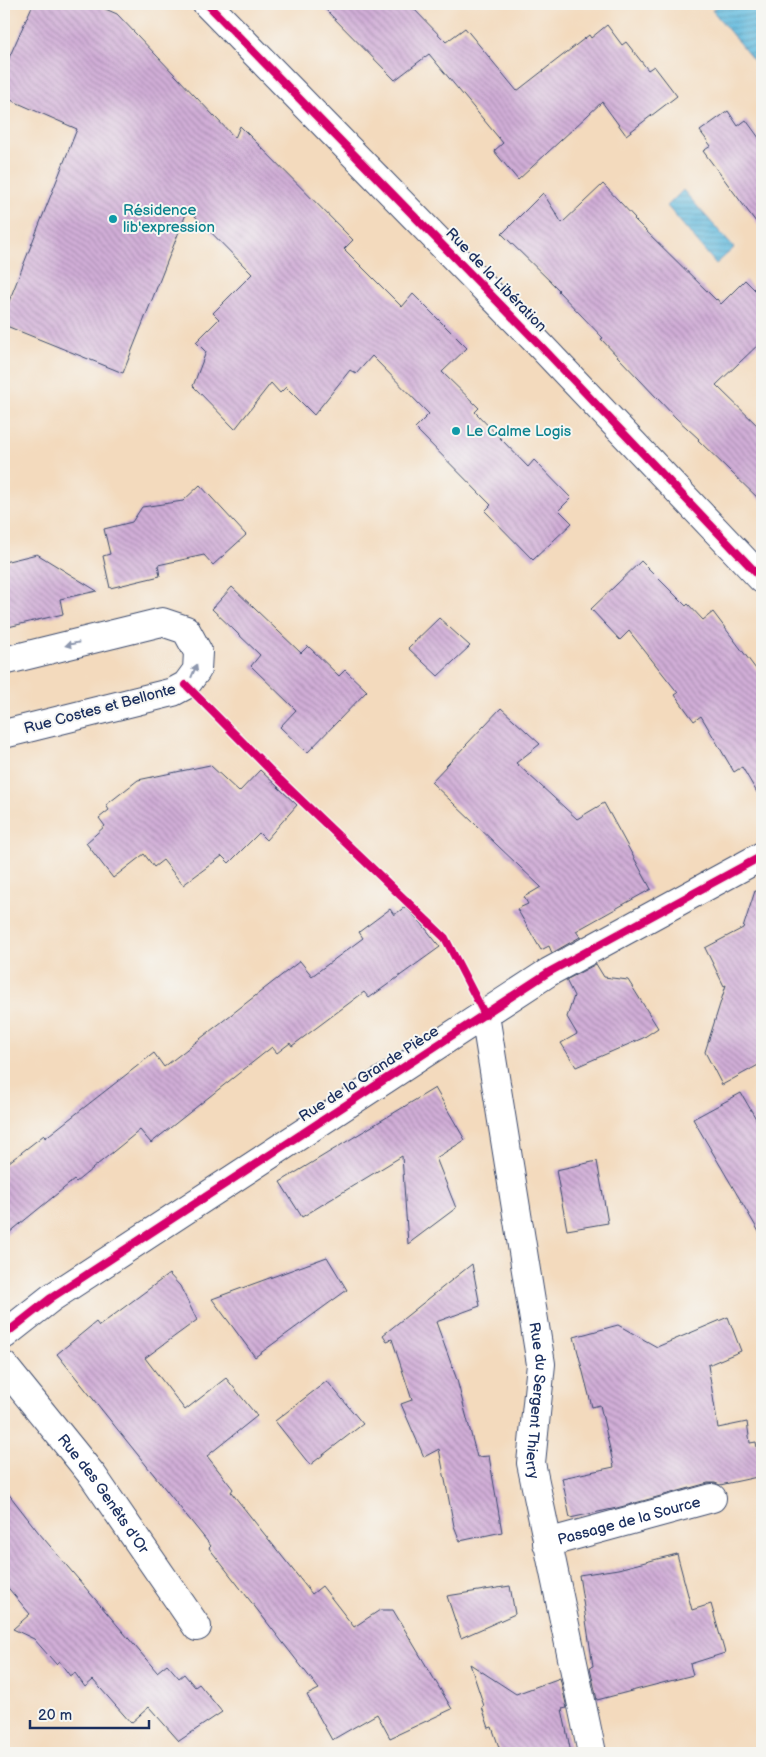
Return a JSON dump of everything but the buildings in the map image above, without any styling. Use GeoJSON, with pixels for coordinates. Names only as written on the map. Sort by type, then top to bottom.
{"type":"FeatureCollection","features":[{"type":"Feature","properties":{"kind":"street","name":"Rue de la Libération"},"geometry":{"type":"LineString","coordinates":[[207,4],[538,342],[762,578]]}},
{"type":"Feature","properties":{"kind":"street","name":"Rue Costes et Bellonte"},"geometry":{"type":"LineString","coordinates":[[4,661],[162,622],[186,630],[198,652],[197,670],[186,685],[173,692],[4,734]]}},
{"type":"Feature","properties":{"kind":"street","name":"Rue de la Grande Pièce"},"geometry":{"type":"LineString","coordinates":[[4,1335],[51,1298],[549,972],[762,856]]}},
{"type":"Feature","properties":{"kind":"street","name":"Rue du Sergent Thierry"},"geometry":{"type":"LineString","coordinates":[[485,1015],[540,1364],[531,1463],[592,1753]]}},
{"type":"Feature","properties":{"kind":"street","name":"Rue des Genêts d'Or"},"geometry":{"type":"LineString","coordinates":[[4,1366],[93,1476],[197,1627]]}},
{"type":"Feature","properties":{"kind":"street","name":"Passage de la Source"},"geometry":{"type":"LineString","coordinates":[[547,1543],[712,1498]]}},
{"type":"Feature","properties":{"kind":"water"},"geometry":{"type":"Polygon","coordinates":[[[720,4],[751,4],[762,17],[762,54],[754,61],[712,10],[720,4]]]}},
{"type":"Feature","properties":{"kind":"water"},"geometry":{"type":"Polygon","coordinates":[[[683,190],[734,248],[716,264],[667,206],[683,190]]]}},
{"type":"Feature","properties":{"kind":"cycle path"},"geometry":{"type":"LineString","coordinates":[[207,4],[538,343],[762,579]]}},
{"type":"Feature","properties":{"kind":"cycle path"},"geometry":{"type":"LineString","coordinates":[[186,685],[280,780],[445,938],[485,1015]]}},
{"type":"Feature","properties":{"kind":"cycle path"},"geometry":{"type":"LineString","coordinates":[[4,1335],[51,1298],[549,972],[762,856]]}},
{"type":"Feature","properties":{"kind":"place","name":"Résidence lib'expression"},"geometry":{"type":"Point","coordinates":[113,219]}},
{"type":"Feature","properties":{"kind":"place","name":"Le Calme Logis"},"geometry":{"type":"Point","coordinates":[456,431]}}]}
